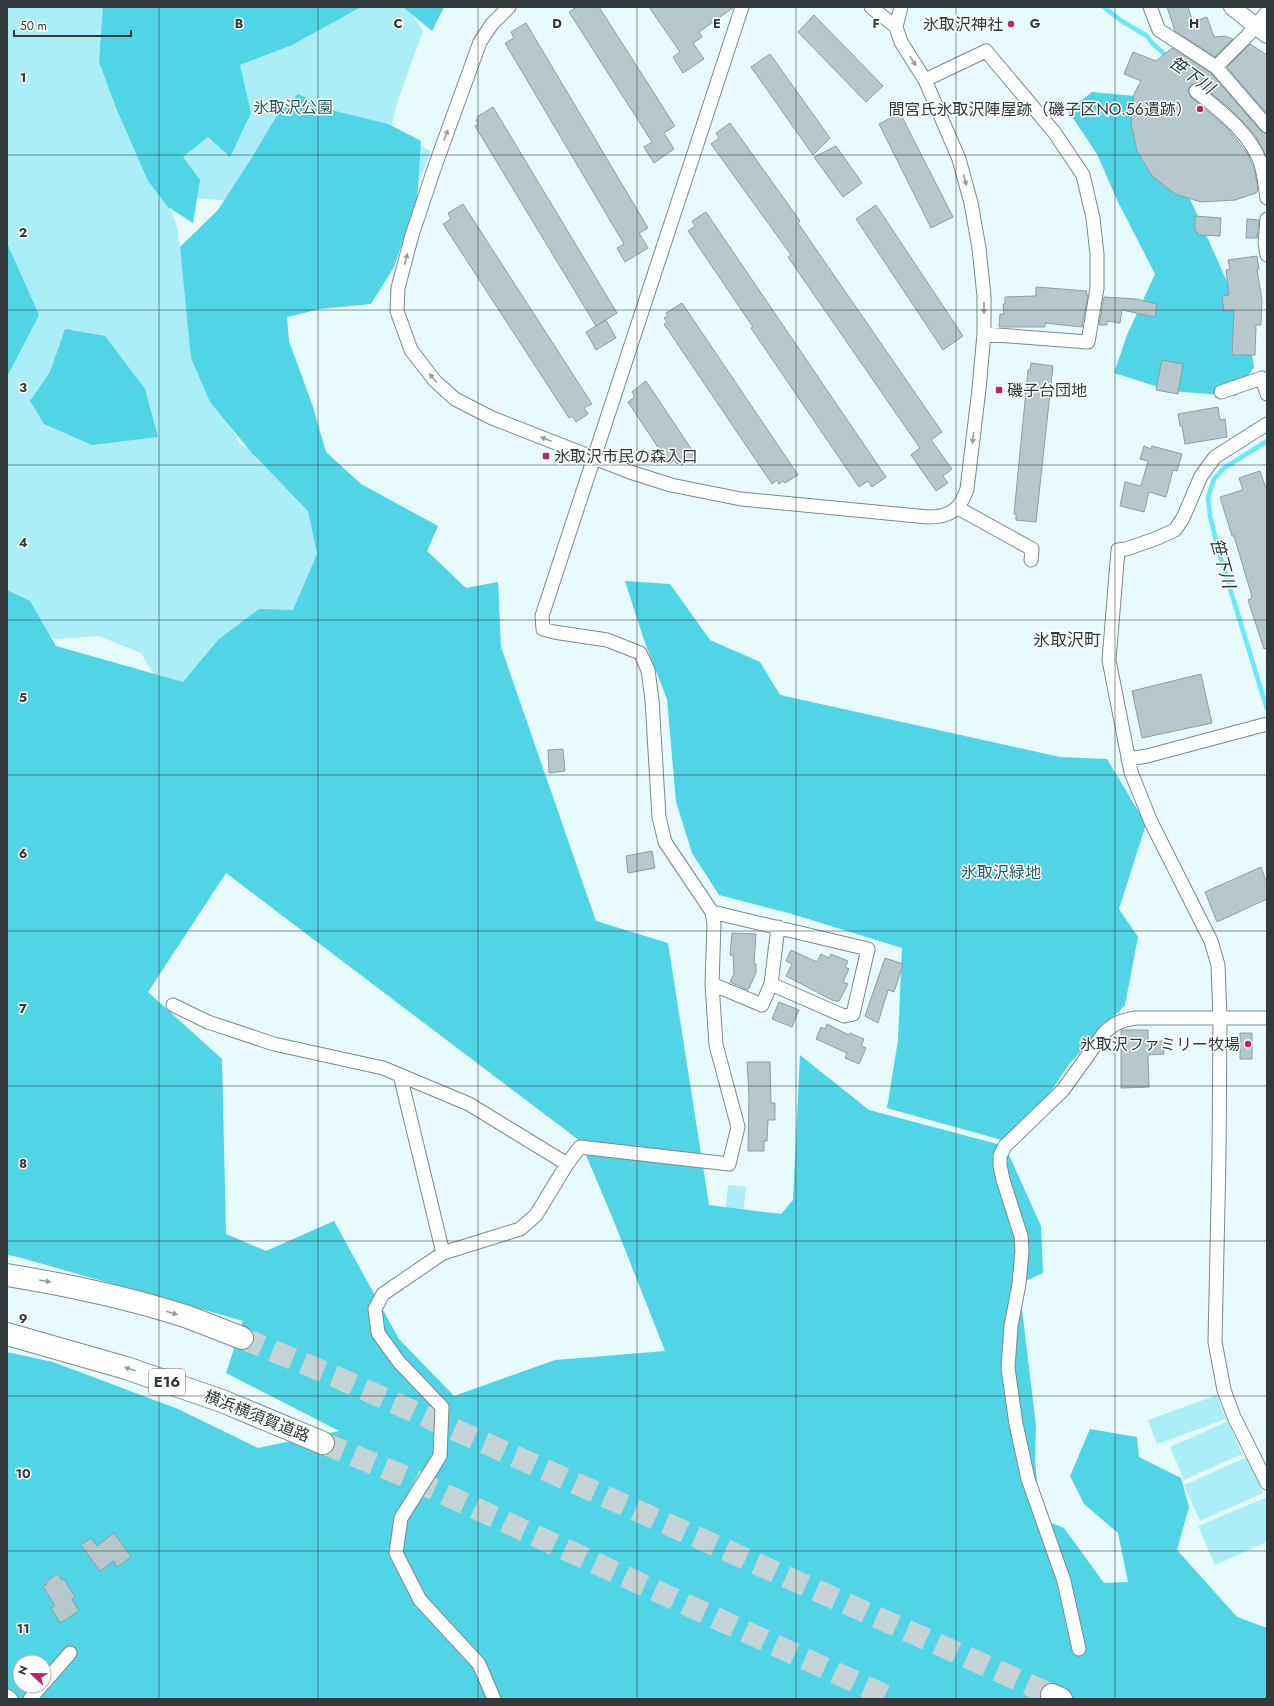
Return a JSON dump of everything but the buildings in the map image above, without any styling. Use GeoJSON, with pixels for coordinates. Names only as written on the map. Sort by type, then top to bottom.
{"type":"FeatureCollection","features":[{"type":"Feature","properties":{"kind":"highway"},"geometry":{"type":"LineString","coordinates":[[7,1275],[52,1282],[130,1301],[188,1318],[242,1338]]}},
{"type":"Feature","properties":{"kind":"highway","name":"横浜横須賀道路"},"geometry":{"type":"LineString","coordinates":[[7,1334],[141,1373],[222,1401],[323,1443]]}},
{"type":"Feature","properties":{"kind":"street"},"geometry":{"type":"LineString","coordinates":[[510,7],[492,24],[480,42],[435,166],[412,235],[398,288],[397,311],[411,350],[435,381],[455,399],[492,418],[630,472],[671,485],[741,499],[941,517],[958,508],[967,489],[984,334],[984,296],[979,248],[971,203],[960,159],[925,80],[901,42],[896,27],[872,7]]}},
{"type":"Feature","properties":{"kind":"street"},"geometry":{"type":"LineString","coordinates":[[494,1699],[479,1664],[420,1600],[396,1553],[402,1518],[440,1456],[442,1407],[399,1362],[378,1333],[375,1309],[384,1294],[444,1252],[520,1229],[536,1215],[567,1164],[580,1147],[729,1164],[738,1127],[716,1045],[712,984],[714,924],[712,912],[665,842],[659,817],[652,700],[648,670],[640,653],[607,640],[543,629],[542,616],[742,7]]}},
{"type":"Feature","properties":{"kind":"street"},"geometry":{"type":"LineString","coordinates":[[896,27],[901,7]]}},
{"type":"Feature","properties":{"kind":"street"},"geometry":{"type":"LineString","coordinates":[[1150,7],[1159,30],[1216,67],[1267,126]]}},
{"type":"Feature","properties":{"kind":"street"},"geometry":{"type":"LineString","coordinates":[[1232,7],[1261,31]]}},
{"type":"Feature","properties":{"kind":"street"},"geometry":{"type":"LineString","coordinates":[[1216,67],[1261,31],[1267,12]]}},
{"type":"Feature","properties":{"kind":"street"},"geometry":{"type":"LineString","coordinates":[[925,80],[986,51],[1054,132],[1083,175],[1093,218],[1098,254],[1097,288],[1088,342],[984,334]]}},
{"type":"Feature","properties":{"kind":"street"},"geometry":{"type":"LineString","coordinates":[[1196,91],[1228,117],[1254,149],[1260,162],[1267,198]]}},
{"type":"Feature","properties":{"kind":"street"},"geometry":{"type":"LineString","coordinates":[[1267,219],[1265,243],[1267,255]]}},
{"type":"Feature","properties":{"kind":"street"},"geometry":{"type":"LineString","coordinates":[[1221,392],[1262,378],[1267,394]]}},
{"type":"Feature","properties":{"kind":"street"},"geometry":{"type":"LineString","coordinates":[[1267,424],[1215,457],[1201,476],[1183,518],[1175,530],[1155,539],[1126,549],[1118,550],[1109,660],[1131,772],[1151,822],[1211,941],[1218,965],[1220,1018],[1215,1342],[1224,1390],[1234,1417],[1267,1483]]}},
{"type":"Feature","properties":{"kind":"street"},"geometry":{"type":"LineString","coordinates":[[958,508],[1032,549],[1031,560]]}},
{"type":"Feature","properties":{"kind":"street"},"geometry":{"type":"LineString","coordinates":[[1128,759],[1147,756],[1266,725]]}},
{"type":"Feature","properties":{"kind":"street"},"geometry":{"type":"LineString","coordinates":[[712,912],[868,949],[853,1014],[844,1016],[771,984]]}},
{"type":"Feature","properties":{"kind":"street"},"geometry":{"type":"LineString","coordinates":[[712,984],[762,1005],[771,984],[778,927]]}},
{"type":"Feature","properties":{"kind":"street"},"geometry":{"type":"LineString","coordinates":[[173,1005],[208,1022],[274,1044],[383,1068],[469,1104],[567,1164]]}},
{"type":"Feature","properties":{"kind":"street"},"geometry":{"type":"LineString","coordinates":[[1079,1648],[1064,1581],[1028,1479],[1016,1424],[1008,1368],[1011,1326],[1019,1284],[1022,1251],[1021,1236],[1003,1180],[1000,1156],[1005,1146],[1063,1090],[1104,1033],[1112,1025],[1121,1020],[1136,1018],[1267,1018]]}},
{"type":"Feature","properties":{"kind":"street"},"geometry":{"type":"LineString","coordinates":[[400,1075],[444,1252]]}},
{"type":"Feature","properties":{"kind":"street"},"geometry":{"type":"LineString","coordinates":[[52,1674],[70,1653]]}},
{"type":"Feature","properties":{"kind":"street"},"geometry":{"type":"LineString","coordinates":[[7,1696],[12,1699]]}},
{"type":"Feature","properties":{"kind":"green space"},"geometry":{"type":"Polygon","coordinates":[[[7,7],[161,7],[161,185],[177,227],[195,356],[240,444],[308,489],[336,584],[188,692],[157,680],[141,653],[99,636],[57,639],[16,626],[7,611],[7,7]]]}},
{"type":"Feature","properties":{"kind":"green space"},"geometry":{"type":"Polygon","coordinates":[[[103,7],[361,7],[292,45],[240,65],[251,113],[230,157],[208,137],[183,157],[200,180],[193,223],[168,207],[148,181],[117,110],[99,62],[103,7]]]}},
{"type":"Feature","properties":{"kind":"green space","name":"氷取沢公園"},"geometry":{"type":"Polygon","coordinates":[[[207,7],[407,7],[423,31],[398,100],[390,133],[431,151],[416,189],[333,209],[181,197],[173,58],[207,7]]]}},
{"type":"Feature","properties":{"kind":"green space"},"geometry":{"type":"Polygon","coordinates":[[[403,7],[444,7],[432,31],[403,7]]]}},
{"type":"Feature","properties":{"kind":"green space"},"geometry":{"type":"Polygon","coordinates":[[[1092,92],[1135,96],[1161,135],[1247,326],[1254,367],[1236,396],[1171,391],[1114,373],[1127,335],[1155,274],[1117,200],[1097,154],[1068,111],[1092,92]]]}},
{"type":"Feature","properties":{"kind":"green space"},"geometry":{"type":"Polygon","coordinates":[[[298,94],[335,111],[388,124],[421,141],[417,200],[394,267],[371,304],[320,309],[287,317],[289,341],[312,404],[326,452],[361,484],[438,526],[427,551],[466,588],[498,582],[501,647],[596,921],[668,943],[709,1205],[781,1214],[793,1200],[800,1055],[869,1110],[1005,1146],[1041,1226],[1043,1273],[1019,1284],[1036,1426],[1035,1459],[1040,1514],[1049,1522],[1064,1528],[1104,1583],[1128,1582],[1118,1533],[1084,1504],[1070,1476],[1090,1429],[1137,1437],[1139,1457],[1181,1478],[1189,1507],[1177,1550],[1237,1617],[1267,1628],[1267,1699],[7,1699],[7,1352],[53,1362],[178,1409],[258,1448],[339,1431],[226,1373],[243,1321],[7,1255],[7,590],[30,601],[56,646],[183,682],[218,640],[259,609],[293,610],[317,554],[308,511],[251,452],[210,402],[191,358],[180,247],[218,210],[276,117],[298,94]],[[226,873],[148,992],[222,1059],[226,1234],[266,1251],[334,1221],[399,1339],[454,1396],[555,1360],[665,1351],[613,1219],[580,1141],[226,873]]]}},
{"type":"Feature","properties":{"kind":"green space"},"geometry":{"type":"Polygon","coordinates":[[[7,243],[39,315],[7,377],[7,243]]]}},
{"type":"Feature","properties":{"kind":"green space"},"geometry":{"type":"Polygon","coordinates":[[[65,329],[105,336],[145,389],[158,437],[92,445],[44,424],[30,401],[50,372],[65,329]]]}},
{"type":"Feature","properties":{"kind":"green space","name":"氷取沢緑地"},"geometry":{"type":"Polygon","coordinates":[[[625,581],[670,584],[710,640],[760,662],[780,695],[1060,757],[1107,759],[1146,824],[1119,909],[1138,937],[1125,1005],[1069,1064],[1016,1144],[887,1108],[898,1040],[902,948],[792,914],[719,895],[692,853],[676,802],[667,699],[645,643],[625,581]]]}},
{"type":"Feature","properties":{"kind":"green space"},"geometry":{"type":"Polygon","coordinates":[[[728,1185],[746,1187],[742,1225],[724,1223],[728,1185]]]}},
{"type":"Feature","properties":{"kind":"green space"},"geometry":{"type":"Polygon","coordinates":[[[1217,1395],[1226,1419],[1157,1444],[1148,1420],[1217,1395]]]}},
{"type":"Feature","properties":{"kind":"green space"},"geometry":{"type":"Polygon","coordinates":[[[1228,1421],[1242,1454],[1184,1480],[1170,1447],[1228,1421]]]}},
{"type":"Feature","properties":{"kind":"green space"},"geometry":{"type":"Polygon","coordinates":[[[1247,1457],[1263,1493],[1200,1521],[1184,1485],[1247,1457]]]}},
{"type":"Feature","properties":{"kind":"green space"},"geometry":{"type":"Polygon","coordinates":[[[1267,1497],[1267,1542],[1215,1565],[1198,1526],[1267,1497]]]}},
{"type":"Feature","properties":{"kind":"waterway","name":"笹下川"},"geometry":{"type":"LineString","coordinates":[[1104,7],[1120,20],[1147,36],[1152,43],[1169,58]]}},
{"type":"Feature","properties":{"kind":"waterway","name":"笹下川"},"geometry":{"type":"LineString","coordinates":[[1267,441],[1224,468],[1214,479],[1208,497],[1210,516],[1218,549],[1267,709]]}},
{"type":"Feature","properties":{"kind":"tunnel"},"geometry":{"type":"LineString","coordinates":[[242,1338],[334,1376],[1052,1695]]}},
{"type":"Feature","properties":{"kind":"tunnel"},"geometry":{"type":"LineString","coordinates":[[323,1443],[409,1478],[893,1699]]}},
{"type":"Feature","properties":{"kind":"place","name":"氷取沢神社"},"geometry":{"type":"Point","coordinates":[1011,24]}},
{"type":"Feature","properties":{"kind":"place","name":"間宮氏氷取沢陣屋跡（磯子区NO.56遺跡）"},"geometry":{"type":"Point","coordinates":[1200,109]}},
{"type":"Feature","properties":{"kind":"place","name":"磯子台団地"},"geometry":{"type":"Point","coordinates":[999,390]}},
{"type":"Feature","properties":{"kind":"place","name":"氷取沢市民の森入口"},"geometry":{"type":"Point","coordinates":[546,456]}},
{"type":"Feature","properties":{"kind":"place","name":"氷取沢ファミリー牧場"},"geometry":{"type":"Point","coordinates":[1248,1044]}},
{"type":"Feature","properties":{"kind":"district","name":"氷取沢町"},"geometry":{"type":"Point","coordinates":[1067,640]}}]}
